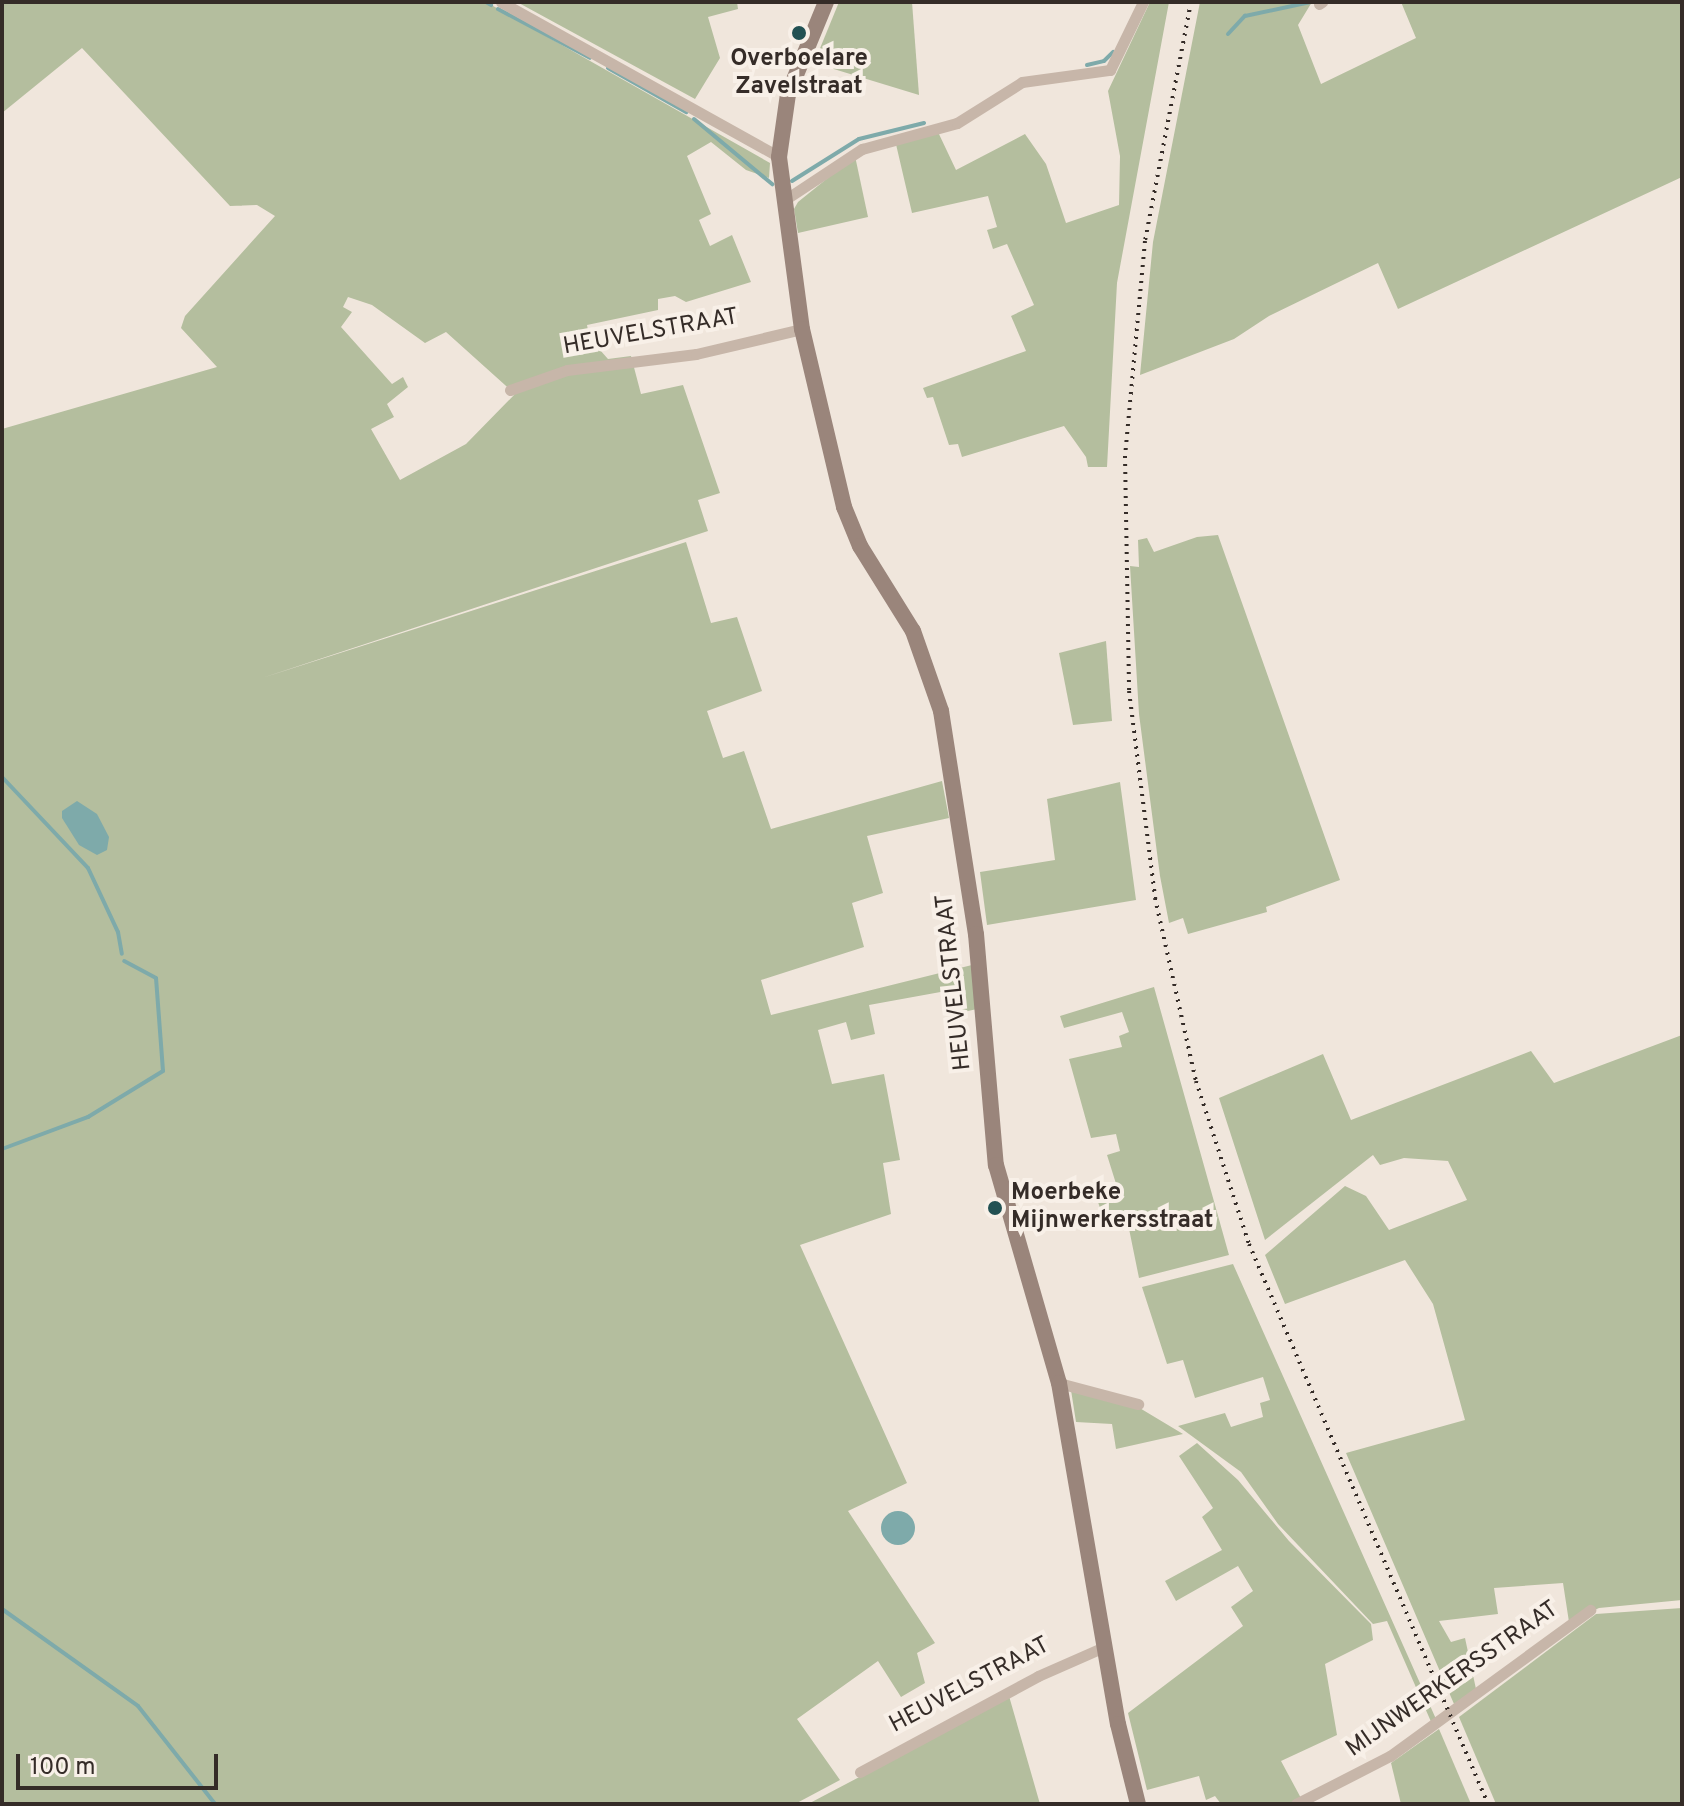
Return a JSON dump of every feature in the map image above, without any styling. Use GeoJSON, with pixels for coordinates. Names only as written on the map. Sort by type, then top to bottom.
{"type":"FeatureCollection","features":[{"type":"Feature","properties":{"kind":"street"},"geometry":{"type":"LineString","coordinates":[[501,2],[779,157]]}},
{"type":"Feature","properties":{"kind":"street","name":"HEUVELSTRAAT"},"geometry":{"type":"LineString","coordinates":[[826,2],[788,94],[779,157],[802,329],[844,507],[860,546],[913,631],[941,711],[976,934],[996,1165],[1059,1383],[1104,1647],[1138,1804]]}},
{"type":"Feature","properties":{"kind":"street"},"geometry":{"type":"LineString","coordinates":[[783,201],[862,149],[957,123],[1022,82],[1110,70],[1143,2]]}},
{"type":"Feature","properties":{"kind":"street","name":"HEUVELSTRAAT"},"geometry":{"type":"LineString","coordinates":[[510,390],[567,370],[696,354],[802,329]]}},
{"type":"Feature","properties":{"kind":"street"},"geometry":{"type":"LineString","coordinates":[[1059,1383],[1138,1404]]}},
{"type":"Feature","properties":{"kind":"street","name":"MIJNWERKERSSTRAAT"},"geometry":{"type":"LineString","coordinates":[[1296,1804],[1390,1756],[1590,1610]]}},
{"type":"Feature","properties":{"kind":"street","name":"HEUVELSTRAAT"},"geometry":{"type":"LineString","coordinates":[[860,1772],[1015,1688],[1104,1647]]}},
{"type":"Feature","properties":{"kind":"green space"},"geometry":{"type":"Polygon","coordinates":[[[2,2],[486,2],[770,163],[769,178],[746,170],[711,142],[687,156],[711,214],[699,220],[710,246],[732,235],[751,282],[686,302],[675,296],[658,299],[658,310],[587,325],[592,352],[600,350],[608,359],[631,356],[641,394],[683,385],[720,493],[698,500],[708,531],[262,678],[686,542],[711,623],[737,617],[762,691],[707,711],[723,758],[744,751],[771,829],[942,781],[949,818],[867,836],[883,893],[852,903],[864,947],[761,980],[771,1015],[972,965],[977,1009],[959,1013],[955,996],[946,991],[869,1005],[875,1034],[851,1040],[846,1022],[818,1030],[832,1084],[884,1074],[900,1160],[883,1163],[891,1214],[800,1245],[907,1483],[848,1511],[935,1643],[917,1653],[925,1683],[901,1697],[878,1661],[797,1719],[840,1780],[795,1804],[2,1804],[2,429],[217,367],[181,328],[185,316],[275,216],[257,205],[230,206],[82,48],[2,113],[2,2]],[[348,297],[343,307],[352,312],[341,327],[392,384],[403,377],[408,387],[387,404],[394,417],[371,429],[400,480],[466,444],[515,394],[446,332],[425,343],[372,305],[348,297]]]}},
{"type":"Feature","properties":{"kind":"green space"},"geometry":{"type":"Polygon","coordinates":[[[517,2],[737,2],[738,9],[708,17],[720,58],[695,99],[517,2]]]}},
{"type":"Feature","properties":{"kind":"green space"},"geometry":{"type":"Polygon","coordinates":[[[839,2],[912,2],[919,95],[814,63],[839,2]]]}},
{"type":"Feature","properties":{"kind":"green space"},"geometry":{"type":"Polygon","coordinates":[[[1150,2],[1169,2],[1117,283],[1107,467],[1088,467],[1086,457],[1064,426],[962,457],[958,444],[949,445],[933,397],[927,398],[923,388],[1026,351],[1011,316],[1034,305],[1007,244],[993,249],[987,230],[997,227],[988,196],[912,213],[895,140],[938,132],[956,170],[1025,134],[1046,164],[1066,223],[1119,205],[1120,156],[1108,91],[1150,2]]]}},
{"type":"Feature","properties":{"kind":"green space"},"geometry":{"type":"Polygon","coordinates":[[[1200,2],[1312,2],[1298,25],[1321,84],[1416,38],[1401,2],[1682,2],[1682,177],[1398,309],[1378,263],[1269,316],[1234,339],[1140,375],[1153,242],[1200,2]]]}},
{"type":"Feature","properties":{"kind":"green space"},"geometry":{"type":"Polygon","coordinates":[[[855,156],[868,217],[798,233],[794,209],[798,202],[855,156]]]}},
{"type":"Feature","properties":{"kind":"green space"},"geometry":{"type":"Polygon","coordinates":[[[1218,535],[1340,880],[1266,907],[1267,912],[1188,934],[1183,918],[1169,923],[1160,876],[1139,714],[1130,566],[1139,567],[1138,540],[1147,538],[1154,552],[1197,537],[1218,535]]]}},
{"type":"Feature","properties":{"kind":"green space"},"geometry":{"type":"Polygon","coordinates":[[[1106,641],[1112,721],[1073,725],[1059,653],[1106,641]]]}},
{"type":"Feature","properties":{"kind":"green space"},"geometry":{"type":"Polygon","coordinates":[[[1120,782],[1136,900],[987,925],[980,872],[1055,860],[1047,799],[1120,782]]]}},
{"type":"Feature","properties":{"kind":"green space"},"geometry":{"type":"Polygon","coordinates":[[[1154,987],[1229,1255],[1139,1278],[1126,1214],[1104,1220],[1096,1196],[1118,1190],[1107,1155],[1120,1151],[1116,1134],[1091,1138],[1069,1059],[1122,1047],[1119,1036],[1129,1032],[1122,1012],[1064,1028],[1060,1016],[1154,987]]]}},
{"type":"Feature","properties":{"kind":"green space"},"geometry":{"type":"Polygon","coordinates":[[[1682,1035],[1682,1600],[1599,1608],[1569,1622],[1563,1583],[1494,1588],[1498,1614],[1439,1621],[1451,1642],[1465,1638],[1476,1689],[1454,1704],[1346,1453],[1465,1420],[1433,1304],[1405,1260],[1285,1304],[1265,1255],[1345,1186],[1366,1196],[1389,1230],[1467,1200],[1448,1161],[1404,1158],[1380,1165],[1373,1155],[1265,1240],[1219,1098],[1323,1054],[1351,1120],[1531,1051],[1554,1083],[1682,1035]]]}},
{"type":"Feature","properties":{"kind":"green space"},"geometry":{"type":"Polygon","coordinates":[[[1233,1264],[1436,1719],[1432,1724],[1387,1621],[1373,1624],[1278,1524],[1241,1472],[1178,1426],[1225,1413],[1231,1427],[1263,1417],[1260,1403],[1270,1400],[1263,1377],[1195,1398],[1183,1360],[1167,1364],[1142,1287],[1233,1264]]]}},
{"type":"Feature","properties":{"kind":"green space"},"geometry":{"type":"Polygon","coordinates":[[[1071,1390],[1138,1407],[1183,1434],[1116,1449],[1112,1424],[1076,1422],[1071,1390]]]}},
{"type":"Feature","properties":{"kind":"green space"},"geometry":{"type":"Polygon","coordinates":[[[1197,1443],[1238,1480],[1289,1541],[1371,1624],[1373,1640],[1325,1664],[1337,1735],[1281,1761],[1302,1800],[1292,1804],[1221,1804],[1215,1796],[1206,1800],[1199,1776],[1147,1790],[1128,1713],[1243,1626],[1231,1607],[1253,1591],[1238,1566],[1176,1601],[1165,1581],[1222,1550],[1202,1517],[1213,1508],[1179,1456],[1197,1443]]]}},
{"type":"Feature","properties":{"kind":"green space"},"geometry":{"type":"Polygon","coordinates":[[[1682,1608],[1682,1804],[1496,1804],[1459,1717],[1596,1614],[1682,1608]]]}},
{"type":"Feature","properties":{"kind":"green space"},"geometry":{"type":"Polygon","coordinates":[[[1009,1696],[1040,1804],[808,1804],[867,1773],[1009,1696]]]}},
{"type":"Feature","properties":{"kind":"green space"},"geometry":{"type":"Polygon","coordinates":[[[1439,1729],[1471,1804],[1401,1804],[1391,1763],[1439,1729]]]}},
{"type":"Feature","properties":{"kind":"water"},"geometry":{"type":"Polygon","coordinates":[[[77,801],[97,814],[109,837],[107,850],[97,855],[79,845],[62,818],[62,811],[77,801]]]}},
{"type":"Feature","properties":{"kind":"water"},"geometry":{"type":"Polygon","coordinates":[[[898,1511],[910,1516],[915,1528],[910,1540],[898,1545],[886,1540],[881,1528],[886,1516],[898,1511]]]}},
{"type":"Feature","properties":{"kind":"waterway"},"geometry":{"type":"LineString","coordinates":[[486,2],[491,5]]}},
{"type":"Feature","properties":{"kind":"waterway"},"geometry":{"type":"LineString","coordinates":[[1228,34],[1245,16],[1311,2]]}},
{"type":"Feature","properties":{"kind":"waterway"},"geometry":{"type":"LineString","coordinates":[[498,9],[590,58]]}},
{"type":"Feature","properties":{"kind":"waterway"},"geometry":{"type":"LineString","coordinates":[[1087,65],[1104,61],[1113,52]]}},
{"type":"Feature","properties":{"kind":"waterway"},"geometry":{"type":"LineString","coordinates":[[608,68],[686,112]]}},
{"type":"Feature","properties":{"kind":"waterway"},"geometry":{"type":"LineString","coordinates":[[694,119],[772,184]]}},
{"type":"Feature","properties":{"kind":"waterway"},"geometry":{"type":"LineString","coordinates":[[792,181],[859,139],[924,123]]}},
{"type":"Feature","properties":{"kind":"waterway"},"geometry":{"type":"LineString","coordinates":[[2,777],[88,868],[118,932],[122,954]]}},
{"type":"Feature","properties":{"kind":"waterway"},"geometry":{"type":"LineString","coordinates":[[2,1149],[88,1117],[163,1071],[156,978],[124,961]]}},
{"type":"Feature","properties":{"kind":"waterway"},"geometry":{"type":"LineString","coordinates":[[2,1609],[138,1706],[215,1804]]}},
{"type":"Feature","properties":{"kind":"railway"},"geometry":{"type":"LineString","coordinates":[[1191,2],[1145,241],[1125,456],[1129,691],[1155,898],[1196,1081],[1249,1244],[1488,1804]]}},
{"type":"Feature","properties":{"kind":"place","name":"Overboelare Zavelstraat"},"geometry":{"type":"Point","coordinates":[799,33]}},
{"type":"Feature","properties":{"kind":"place","name":"Moerbeke Mijnwerkersstraat"},"geometry":{"type":"Point","coordinates":[995,1208]}}]}
